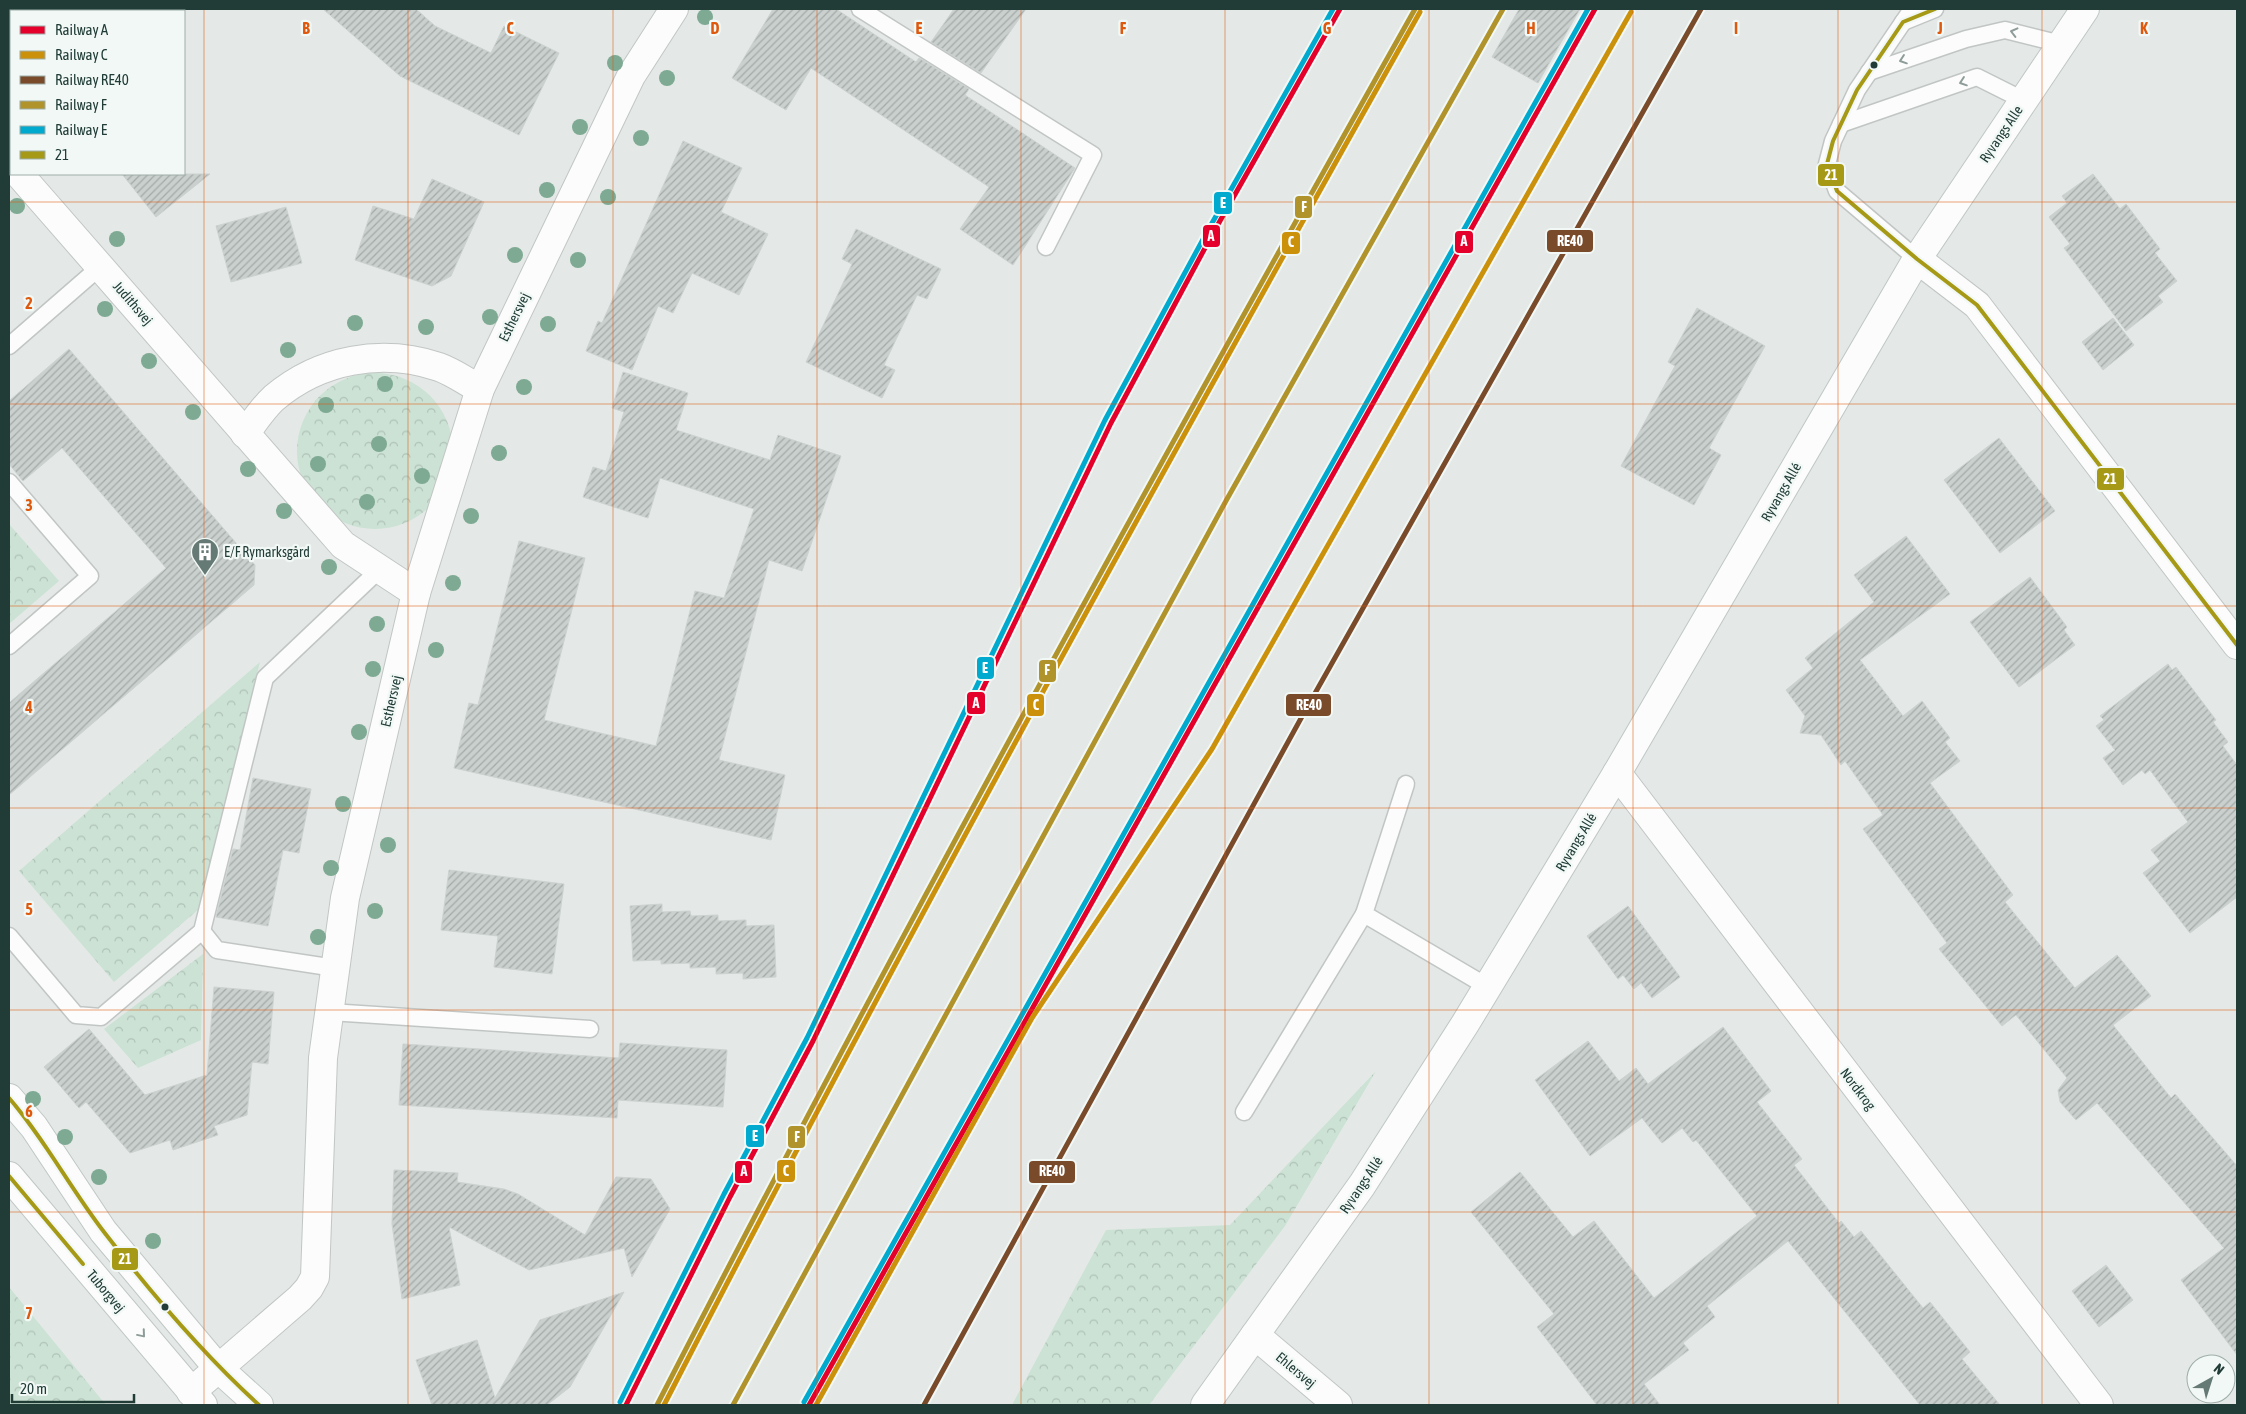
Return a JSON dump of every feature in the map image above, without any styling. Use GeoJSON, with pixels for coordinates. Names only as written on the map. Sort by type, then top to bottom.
{"type":"FeatureCollection","features":[{"type":"Feature","properties":{"kind":"street","name":"Esthersvej"},"geometry":{"type":"LineString","coordinates":[[197,1398],[217,1367],[300,1298],[310,1288],[315,1278],[323,1058],[345,898],[416,593],[480,389],[632,76],[674,9]]}},
{"type":"Feature","properties":{"kind":"street","name":"Ryvangs Alle"},"geometry":{"type":"LineString","coordinates":[[1917,259],[2086,9]]}},
{"type":"Feature","properties":{"kind":"street","name":"Judithsvej"},"geometry":{"type":"LineString","coordinates":[[19,175],[101,266],[343,545],[416,593]]}},
{"type":"Feature","properties":{"kind":"street"},"geometry":{"type":"LineString","coordinates":[[1917,259],[1977,306],[2237,645]]}},
{"type":"Feature","properties":{"kind":"street","name":"Ryvangs Allé"},"geometry":{"type":"LineString","coordinates":[[1205,1405],[1362,1185],[1488,987],[1617,773],[1917,259]]}},
{"type":"Feature","properties":{"kind":"street"},"geometry":{"type":"LineString","coordinates":[[245,434],[274,399],[310,373],[352,359],[397,358],[440,367],[480,389]]}},
{"type":"Feature","properties":{"kind":"street","name":"Nordkrog"},"geometry":{"type":"LineString","coordinates":[[1617,773],[2099,1405]]}},
{"type":"Feature","properties":{"kind":"street"},"geometry":{"type":"LineString","coordinates":[[9,1098],[34,1128],[103,1231],[217,1367],[258,1405]]}},
{"type":"Feature","properties":{"kind":"street","name":"Tuborgvej"},"geometry":{"type":"LineString","coordinates":[[9,1176],[197,1398]]}},
{"type":"Feature","properties":{"kind":"street","name":"Ehlersvej"},"geometry":{"type":"LineString","coordinates":[[1255,1335],[1338,1405]]}},
{"type":"Feature","properties":{"kind":"lane"},"geometry":{"type":"LineString","coordinates":[[860,9],[1093,156],[1046,247]]}},
{"type":"Feature","properties":{"kind":"lane"},"geometry":{"type":"LineString","coordinates":[[1917,259],[1837,191],[1827,164],[1833,141],[1857,90],[1907,15],[1935,9]]}},
{"type":"Feature","properties":{"kind":"lane"},"geometry":{"type":"LineString","coordinates":[[1869,72],[1966,39],[2005,30],[2061,44]]}},
{"type":"Feature","properties":{"kind":"lane"},"geometry":{"type":"LineString","coordinates":[[1841,124],[1977,77],[2023,100]]}},
{"type":"Feature","properties":{"kind":"lane"},"geometry":{"type":"LineString","coordinates":[[9,346],[101,266]]}},
{"type":"Feature","properties":{"kind":"lane"},"geometry":{"type":"LineString","coordinates":[[9,482],[90,576],[9,646]]}},
{"type":"Feature","properties":{"kind":"lane"},"geometry":{"type":"LineString","coordinates":[[9,936],[76,1015],[101,1017],[202,931],[265,678],[380,569]]}},
{"type":"Feature","properties":{"kind":"lane"},"geometry":{"type":"LineString","coordinates":[[1244,1112],[1364,914],[1406,784]]}},
{"type":"Feature","properties":{"kind":"lane"},"geometry":{"type":"LineString","coordinates":[[1364,914],[1488,987]]}},
{"type":"Feature","properties":{"kind":"lane"},"geometry":{"type":"LineString","coordinates":[[202,931],[217,950],[335,968]]}},
{"type":"Feature","properties":{"kind":"lane"},"geometry":{"type":"LineString","coordinates":[[330,1012],[590,1029]]}},
{"type":"Feature","properties":{"kind":"green space"},"geometry":{"type":"Polygon","coordinates":[[[375,373],[405,379],[430,396],[447,421],[453,451],[447,481],[430,506],[405,523],[375,529],[345,523],[320,506],[303,481],[297,451],[303,421],[320,396],[345,379],[375,373]]]}},
{"type":"Feature","properties":{"kind":"green space"},"geometry":{"type":"Polygon","coordinates":[[[9,524],[59,581],[9,624],[9,524]]]}},
{"type":"Feature","properties":{"kind":"green space"},"geometry":{"type":"Polygon","coordinates":[[[260,662],[199,909],[114,982],[19,871],[260,662]]]}},
{"type":"Feature","properties":{"kind":"green space"},"geometry":{"type":"Polygon","coordinates":[[[203,954],[201,1040],[138,1068],[104,1029],[203,954]]]}},
{"type":"Feature","properties":{"kind":"green space"},"geometry":{"type":"Polygon","coordinates":[[[1376,1071],[1285,1226],[1149,1405],[1012,1405],[1106,1230],[1230,1225],[1376,1071]]]}},
{"type":"Feature","properties":{"kind":"green space"},"geometry":{"type":"Polygon","coordinates":[[[9,1287],[106,1405],[9,1405],[9,1287]]]}},
{"type":"Feature","properties":{"kind":"building"},"geometry":{"type":"Polygon","coordinates":[[[323,9],[416,9],[435,26],[491,53],[504,26],[559,53],[519,135],[400,76],[323,9]]]}},
{"type":"Feature","properties":{"kind":"building"},"geometry":{"type":"Polygon","coordinates":[[[773,9],[836,9],[916,62],[919,58],[969,89],[965,95],[1075,168],[1013,265],[960,229],[989,187],[811,68],[786,110],[732,78],[773,9]]]}},
{"type":"Feature","properties":{"kind":"building"},"geometry":{"type":"Polygon","coordinates":[[[954,9],[1026,9],[981,73],[931,42],[954,9]]]}},
{"type":"Feature","properties":{"kind":"building"},"geometry":{"type":"Polygon","coordinates":[[[1519,9],[1580,9],[1538,83],[1492,57],[1519,9]]]}},
{"type":"Feature","properties":{"kind":"building"},"geometry":{"type":"Polygon","coordinates":[[[683,141],[742,168],[721,212],[768,234],[739,295],[692,273],[673,313],[658,306],[632,370],[586,351],[598,321],[602,323],[683,141]]]}},
{"type":"Feature","properties":{"kind":"building"},"geometry":{"type":"Polygon","coordinates":[[[210,174],[156,217],[123,175],[210,174]]]}},
{"type":"Feature","properties":{"kind":"building"},"geometry":{"type":"Polygon","coordinates":[[[2093,174],[2120,209],[2126,204],[2160,249],[2155,253],[2177,281],[2158,296],[2163,302],[2126,331],[2064,248],[2070,244],[2049,217],[2067,203],[2062,196],[2093,174]]]}},
{"type":"Feature","properties":{"kind":"building"},"geometry":{"type":"Polygon","coordinates":[[[432,179],[484,202],[451,276],[432,286],[355,260],[373,206],[414,219],[432,179]]]}},
{"type":"Feature","properties":{"kind":"building"},"geometry":{"type":"Polygon","coordinates":[[[286,207],[302,263],[231,282],[216,226],[286,207]]]}},
{"type":"Feature","properties":{"kind":"building"},"geometry":{"type":"Polygon","coordinates":[[[856,229],[941,269],[927,299],[917,295],[884,365],[895,370],[882,398],[806,362],[852,264],[842,259],[856,229]]]}},
{"type":"Feature","properties":{"kind":"building"},"geometry":{"type":"Polygon","coordinates":[[[1697,308],[1765,346],[1709,448],[1721,455],[1694,505],[1621,466],[1675,366],[1668,362],[1697,308]]]}},
{"type":"Feature","properties":{"kind":"building"},"geometry":{"type":"Polygon","coordinates":[[[2113,318],[2134,345],[2103,370],[2082,342],[2113,318]]]}},
{"type":"Feature","properties":{"kind":"building","name":"E/F Rymarksgård"},"geometry":{"type":"Polygon","coordinates":[[[69,349],[255,565],[254,585],[9,795],[9,703],[166,568],[62,448],[23,481],[9,464],[9,401],[69,349]]]}},
{"type":"Feature","properties":{"kind":"building"},"geometry":{"type":"Polygon","coordinates":[[[623,372],[688,393],[676,430],[770,460],[778,435],[841,456],[802,571],[769,560],[719,760],[785,775],[771,840],[454,768],[469,703],[478,705],[519,541],[585,558],[544,720],[656,746],[695,591],[724,598],[754,509],[660,478],[648,518],[583,497],[593,467],[606,471],[624,412],[612,408],[623,372]]]}},
{"type":"Feature","properties":{"kind":"building"},"geometry":{"type":"Polygon","coordinates":[[[1999,438],[2055,511],[2000,553],[1944,480],[1999,438]]]}},
{"type":"Feature","properties":{"kind":"building"},"geometry":{"type":"Polygon","coordinates":[[[1906,536],[1950,594],[1860,660],[1903,716],[1922,701],[1950,738],[1945,742],[1960,761],[1930,783],[2013,895],[2005,902],[2075,988],[2117,955],[2151,996],[2113,1025],[2171,1098],[2175,1094],[2237,1166],[2237,1355],[2181,1280],[2224,1248],[2097,1103],[2076,1120],[2060,1102],[2058,1090],[2067,1078],[2016,1015],[2002,1026],[1939,949],[1947,943],[1863,829],[1883,815],[1845,761],[1841,765],[1821,735],[1800,733],[1805,716],[1786,690],[1813,668],[1805,658],[1874,602],[1854,575],[1906,536]]]}},
{"type":"Feature","properties":{"kind":"building"},"geometry":{"type":"Polygon","coordinates":[[[2030,577],[2067,627],[2064,630],[2075,645],[2019,687],[1970,622],[2030,577]]]}},
{"type":"Feature","properties":{"kind":"building"},"geometry":{"type":"Polygon","coordinates":[[[2168,664],[2172,670],[2176,667],[2216,720],[2213,722],[2228,742],[2223,746],[2237,765],[2237,897],[2190,933],[2143,873],[2160,861],[2151,850],[2188,822],[2150,770],[2145,774],[2142,770],[2123,785],[2103,758],[2115,750],[2096,726],[2104,720],[2100,716],[2168,664]]]}},
{"type":"Feature","properties":{"kind":"building"},"geometry":{"type":"Polygon","coordinates":[[[253,778],[311,789],[299,853],[283,850],[268,926],[216,917],[233,849],[240,850],[253,778]]]}},
{"type":"Feature","properties":{"kind":"building"},"geometry":{"type":"Polygon","coordinates":[[[449,870],[564,884],[552,974],[494,967],[498,936],[441,930],[449,870]]]}},
{"type":"Feature","properties":{"kind":"building"},"geometry":{"type":"Polygon","coordinates":[[[662,904],[662,912],[690,911],[691,916],[718,915],[718,921],[746,920],[746,926],[774,925],[776,977],[743,979],[743,973],[716,974],[716,967],[690,968],[690,963],[661,964],[661,960],[633,961],[630,906],[662,904]]]}},
{"type":"Feature","properties":{"kind":"building"},"geometry":{"type":"Polygon","coordinates":[[[1628,906],[1680,977],[1652,998],[1641,983],[1634,989],[1623,975],[1618,979],[1587,936],[1628,906]]]}},
{"type":"Feature","properties":{"kind":"building"},"geometry":{"type":"Polygon","coordinates":[[[214,987],[274,992],[268,1064],[252,1062],[247,1115],[214,1126],[218,1135],[173,1150],[170,1140],[130,1153],[86,1102],[79,1108],[44,1067],[89,1029],[145,1095],[207,1075],[214,987]]]}},
{"type":"Feature","properties":{"kind":"building"},"geometry":{"type":"Polygon","coordinates":[[[1723,1027],[1771,1091],[1757,1102],[1802,1159],[1794,1165],[1839,1223],[1841,1221],[1854,1237],[1861,1231],[1923,1308],[1930,1302],[1970,1352],[1962,1359],[2000,1405],[1920,1405],[1788,1241],[1707,1306],[1715,1317],[1683,1343],[1689,1350],[1644,1384],[1660,1405],[1597,1405],[1537,1327],[1554,1314],[1471,1212],[1520,1172],[1573,1237],[1594,1221],[1654,1298],[1757,1216],[1696,1140],[1693,1142],[1682,1128],[1662,1143],[1642,1118],[1590,1156],[1535,1080],[1588,1041],[1619,1081],[1636,1068],[1648,1084],[1723,1027]]]}},
{"type":"Feature","properties":{"kind":"building"},"geometry":{"type":"Polygon","coordinates":[[[620,1043],[727,1050],[723,1107],[618,1100],[617,1118],[399,1105],[403,1044],[619,1058],[620,1043]]]}},
{"type":"Feature","properties":{"kind":"building"},"geometry":{"type":"Polygon","coordinates":[[[394,1170],[458,1173],[457,1182],[504,1189],[518,1194],[585,1235],[616,1177],[651,1179],[670,1209],[632,1277],[624,1248],[529,1270],[449,1227],[460,1285],[402,1299],[392,1224],[394,1170]]]}},
{"type":"Feature","properties":{"kind":"building"},"geometry":{"type":"Polygon","coordinates":[[[2106,1265],[2133,1300],[2099,1327],[2072,1291],[2106,1265]]]}},
{"type":"Feature","properties":{"kind":"building"},"geometry":{"type":"Polygon","coordinates":[[[624,1292],[570,1387],[547,1405],[432,1405],[416,1360],[477,1340],[495,1398],[540,1320],[624,1292]]]}},
{"type":"Feature","properties":{"kind":"rail line","name":"E"},"geometry":{"type":"LineString","coordinates":[[620,1402],[724,1194],[807,1038],[1105,420],[1207,232],[1333,9]]}},
{"type":"Feature","properties":{"kind":"rail line","name":"A"},"geometry":{"type":"LineString","coordinates":[[626,1405],[730,1197],[813,1041],[1111,423],[1212,235],[1340,9]]}},
{"type":"Feature","properties":{"kind":"rail line","name":"F"},"geometry":{"type":"LineString","coordinates":[[657,1405],[841,1053],[1029,704],[1415,9]]}},
{"type":"Feature","properties":{"kind":"rail line","name":"F"},"geometry":{"type":"LineString","coordinates":[[733,1405],[1227,499],[1503,9]]}},
{"type":"Feature","properties":{"kind":"rail line","name":"E"},"geometry":{"type":"LineString","coordinates":[[804,1402],[1588,9]]}},
{"type":"Feature","properties":{"kind":"rail line","name":"A"},"geometry":{"type":"LineString","coordinates":[[809,1405],[1595,9]]}},
{"type":"Feature","properties":{"kind":"rail line","name":"RE40"},"geometry":{"type":"LineString","coordinates":[[924,1405],[1305,711],[1701,9]]}},
{"type":"Feature","properties":{"kind":"rail line","name":"C"},"geometry":{"type":"LineString","coordinates":[[664,1405],[941,879],[1131,531],[1420,12]]}},
{"type":"Feature","properties":{"kind":"rail line","name":"C"},"geometry":{"type":"LineString","coordinates":[[816,1405],[1032,1018],[1212,749],[1631,12]]}},
{"type":"Feature","properties":{"kind":"transit line","name":"21"},"geometry":{"type":"LineString","coordinates":[[1935,9],[1903,22],[1857,90],[1833,141],[1827,164],[1837,191],[1917,259],[1977,305],[2237,645]]}},
{"type":"Feature","properties":{"kind":"transit line","name":"21"},"geometry":{"type":"LineString","coordinates":[[9,1098],[35,1131],[104,1232],[140,1277],[217,1365],[259,1405]]}},
{"type":"Feature","properties":{"kind":"transit line","name":"21"},"geometry":{"type":"LineString","coordinates":[[9,1176],[83,1264]]}},
{"type":"Feature","properties":{"kind":"place","name":"E/F Rymarksgård"},"geometry":{"type":"Point","coordinates":[205,576]}}]}
